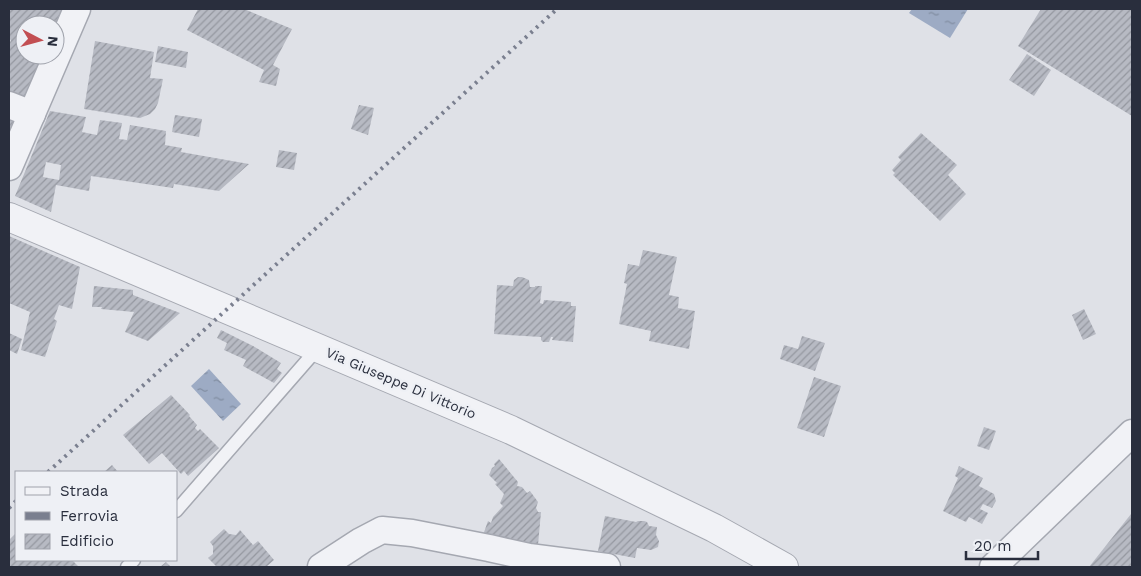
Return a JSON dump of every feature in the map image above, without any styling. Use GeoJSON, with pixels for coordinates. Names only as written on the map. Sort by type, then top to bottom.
{"type":"FeatureCollection","features":[{"type":"Feature","properties":{"kind":"street"},"geometry":{"type":"LineString","coordinates":[[9,168],[20,109],[77,9]]}},
{"type":"Feature","properties":{"kind":"street","name":"Via Giuseppe Di Vittorio"},"geometry":{"type":"LineString","coordinates":[[9,217],[511,430],[714,528],[784,567]]}},
{"type":"Feature","properties":{"kind":"street"},"geometry":{"type":"LineString","coordinates":[[993,567],[1132,433]]}},
{"type":"Feature","properties":{"kind":"street"},"geometry":{"type":"LineString","coordinates":[[320,567],[361,540],[382,530],[422,535],[530,557],[607,567]]}},
{"type":"Feature","properties":{"kind":"lane"},"geometry":{"type":"LineString","coordinates":[[178,509],[318,348]]}},
{"type":"Feature","properties":{"kind":"water"},"geometry":{"type":"Polygon","coordinates":[[[912,9],[968,9],[950,38],[909,13],[912,9]]]}},
{"type":"Feature","properties":{"kind":"water"},"geometry":{"type":"Polygon","coordinates":[[[209,369],[241,404],[223,421],[191,386],[209,369]]]}},
{"type":"Feature","properties":{"kind":"building"},"geometry":{"type":"Polygon","coordinates":[[[9,9],[69,9],[65,18],[65,15],[15,15],[15,65],[44,65],[29,99],[9,91],[9,45],[11,40],[9,39],[9,9]]]}},
{"type":"Feature","properties":{"kind":"building"},"geometry":{"type":"Polygon","coordinates":[[[198,9],[244,9],[292,29],[273,65],[280,69],[276,86],[259,82],[264,70],[187,30],[198,9]]]}},
{"type":"Feature","properties":{"kind":"building"},"geometry":{"type":"Polygon","coordinates":[[[1041,9],[1132,9],[1132,116],[1018,46],[1041,9]]]}},
{"type":"Feature","properties":{"kind":"building"},"geometry":{"type":"Polygon","coordinates":[[[95,41],[154,52],[150,78],[163,79],[158,103],[150,114],[140,118],[84,109],[95,41]]]}},
{"type":"Feature","properties":{"kind":"building"},"geometry":{"type":"Polygon","coordinates":[[[158,46],[188,52],[186,68],[155,62],[158,46]]]}},
{"type":"Feature","properties":{"kind":"building"},"geometry":{"type":"Polygon","coordinates":[[[1027,54],[1051,70],[1034,96],[1009,80],[1027,54]]]}},
{"type":"Feature","properties":{"kind":"building"},"geometry":{"type":"Polygon","coordinates":[[[359,105],[374,108],[368,135],[351,129],[359,105]]]}},
{"type":"Feature","properties":{"kind":"building"},"geometry":{"type":"Polygon","coordinates":[[[50,111],[86,117],[82,132],[97,135],[100,120],[122,123],[119,139],[127,140],[130,125],[166,131],[165,145],[182,148],[181,152],[249,164],[219,191],[174,184],[173,188],[91,176],[89,191],[56,185],[51,212],[15,196],[50,111]],[[46,162],[43,177],[59,180],[61,165],[46,162]]]}},
{"type":"Feature","properties":{"kind":"building"},"geometry":{"type":"Polygon","coordinates":[[[175,115],[202,119],[199,137],[172,132],[175,115]]]}},
{"type":"Feature","properties":{"kind":"building"},"geometry":{"type":"Polygon","coordinates":[[[9,120],[15,123],[9,137],[9,120]]]}},
{"type":"Feature","properties":{"kind":"building"},"geometry":{"type":"Polygon","coordinates":[[[921,133],[957,165],[948,175],[966,194],[940,221],[893,175],[895,173],[892,170],[901,160],[898,157],[921,133]]]}},
{"type":"Feature","properties":{"kind":"building"},"geometry":{"type":"Polygon","coordinates":[[[279,150],[297,153],[294,170],[276,167],[279,150]]]}},
{"type":"Feature","properties":{"kind":"building"},"geometry":{"type":"Polygon","coordinates":[[[9,236],[80,267],[72,309],[59,305],[54,319],[57,321],[45,357],[21,350],[30,312],[9,303],[9,236]]]}},
{"type":"Feature","properties":{"kind":"building"},"geometry":{"type":"Polygon","coordinates":[[[643,250],[677,257],[669,295],[679,297],[678,308],[695,311],[689,349],[649,341],[651,331],[619,324],[627,284],[624,283],[628,264],[639,266],[643,250]]]}},
{"type":"Feature","properties":{"kind":"building"},"geometry":{"type":"Polygon","coordinates":[[[518,277],[529,280],[530,287],[542,286],[540,303],[543,304],[544,300],[571,302],[571,306],[576,306],[573,342],[552,340],[553,337],[551,337],[549,342],[543,342],[541,337],[494,334],[497,285],[513,286],[514,280],[518,277]]]}},
{"type":"Feature","properties":{"kind":"building"},"geometry":{"type":"Polygon","coordinates":[[[94,286],[133,290],[133,295],[180,313],[148,341],[125,332],[134,312],[92,307],[94,286]]]}},
{"type":"Feature","properties":{"kind":"building"},"geometry":{"type":"Polygon","coordinates":[[[1084,309],[1096,334],[1083,340],[1072,315],[1084,309]]]}},
{"type":"Feature","properties":{"kind":"building"},"geometry":{"type":"Polygon","coordinates":[[[221,330],[281,363],[277,369],[282,373],[274,383],[243,366],[246,360],[224,350],[227,343],[217,338],[221,330]]]}},
{"type":"Feature","properties":{"kind":"building"},"geometry":{"type":"Polygon","coordinates":[[[9,333],[22,339],[17,354],[9,350],[9,333]]]}},
{"type":"Feature","properties":{"kind":"building"},"geometry":{"type":"Polygon","coordinates":[[[802,336],[825,343],[815,371],[780,359],[784,345],[798,349],[802,336]]]}},
{"type":"Feature","properties":{"kind":"building"},"geometry":{"type":"Polygon","coordinates":[[[814,377],[841,386],[824,437],[797,428],[814,377]]]}},
{"type":"Feature","properties":{"kind":"building"},"geometry":{"type":"Polygon","coordinates":[[[171,395],[190,415],[197,425],[195,428],[198,431],[200,429],[219,448],[188,476],[184,471],[181,474],[162,453],[149,464],[123,435],[171,395]]]}},
{"type":"Feature","properties":{"kind":"building"},"geometry":{"type":"Polygon","coordinates":[[[984,427],[996,431],[989,450],[977,446],[984,427]]]}},
{"type":"Feature","properties":{"kind":"building"},"geometry":{"type":"Polygon","coordinates":[[[499,459],[518,482],[517,486],[522,487],[527,493],[530,491],[538,502],[536,508],[538,512],[541,512],[538,545],[508,542],[483,535],[488,521],[491,523],[493,517],[503,506],[500,503],[504,494],[489,475],[495,466],[494,464],[499,459]]]}},
{"type":"Feature","properties":{"kind":"building"},"geometry":{"type":"Polygon","coordinates":[[[112,465],[117,471],[105,471],[112,465]]]}},
{"type":"Feature","properties":{"kind":"building"},"geometry":{"type":"Polygon","coordinates":[[[959,466],[983,478],[979,486],[994,494],[996,501],[992,508],[983,504],[980,509],[988,513],[982,524],[969,517],[966,522],[943,511],[958,478],[955,476],[959,466]]]}},
{"type":"Feature","properties":{"kind":"building"},"geometry":{"type":"Polygon","coordinates":[[[1131,514],[1132,567],[1089,567],[1131,514]]]}},
{"type":"Feature","properties":{"kind":"building"},"geometry":{"type":"Polygon","coordinates":[[[605,516],[636,522],[644,521],[649,526],[657,527],[658,547],[651,550],[637,548],[635,558],[598,551],[605,516]]]}},
{"type":"Feature","properties":{"kind":"building"},"geometry":{"type":"Polygon","coordinates":[[[224,529],[229,534],[236,535],[240,530],[253,545],[258,541],[274,560],[266,567],[217,567],[208,558],[213,554],[213,546],[210,542],[224,529]]]}},
{"type":"Feature","properties":{"kind":"building"},"geometry":{"type":"Polygon","coordinates":[[[15,534],[15,561],[73,561],[78,566],[9,567],[9,540],[15,534]]]}},
{"type":"Feature","properties":{"kind":"building"},"geometry":{"type":"Polygon","coordinates":[[[166,562],[171,567],[160,567],[166,562]]]}},
{"type":"Feature","properties":{"kind":"railway"},"geometry":{"type":"LineString","coordinates":[[49,471],[557,9]]}},
{"type":"Feature","properties":{"kind":"railway"},"geometry":{"type":"LineString","coordinates":[[9,508],[15,502]]}}]}
